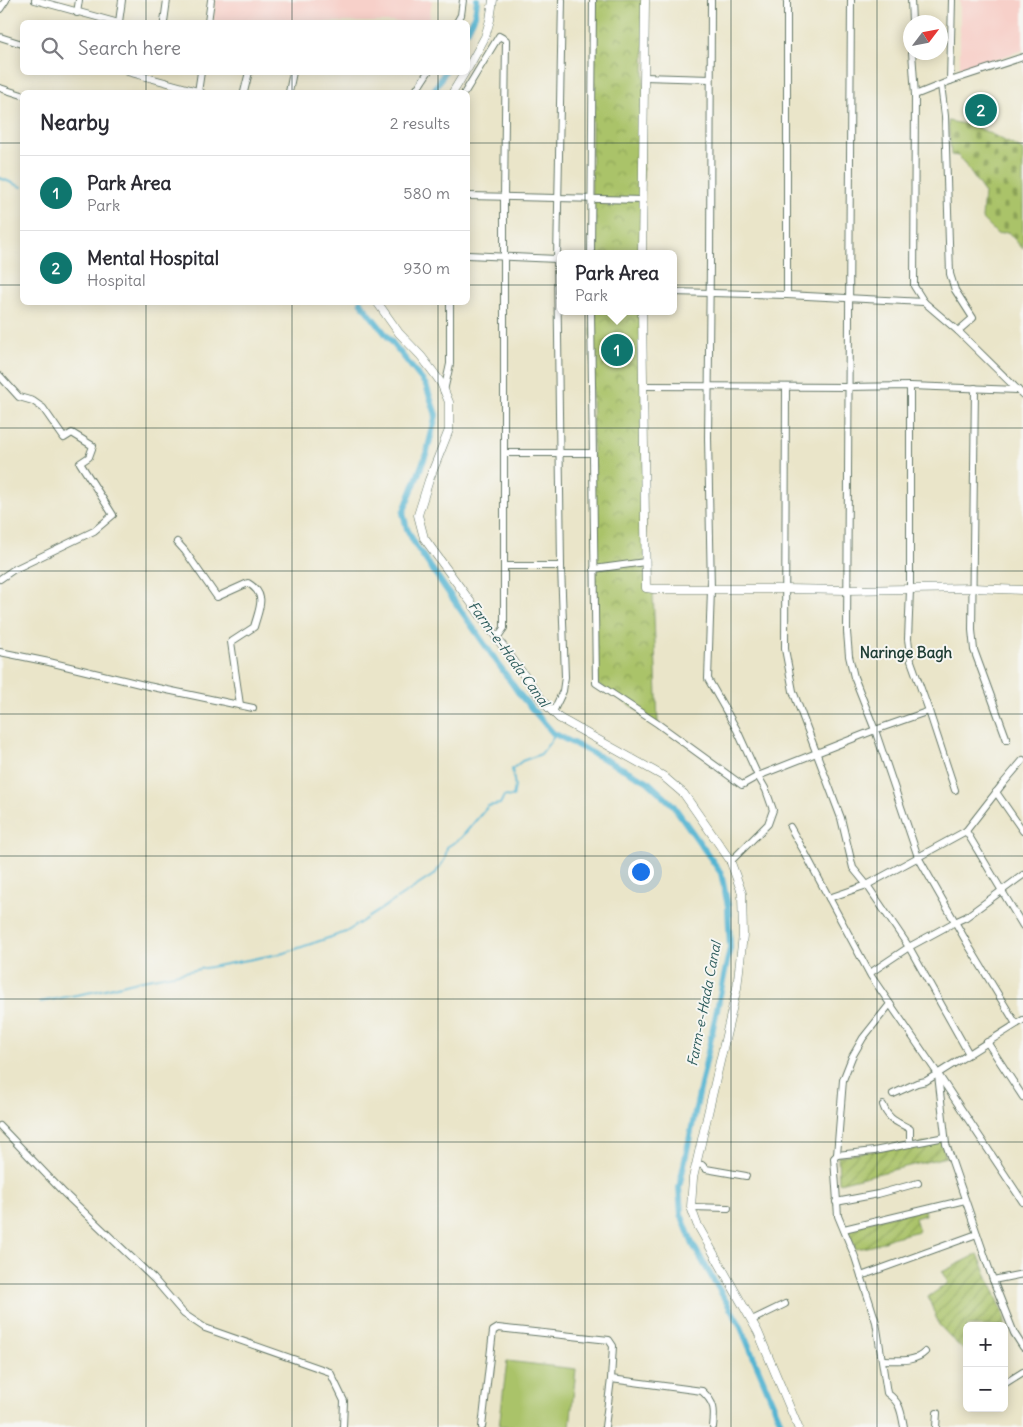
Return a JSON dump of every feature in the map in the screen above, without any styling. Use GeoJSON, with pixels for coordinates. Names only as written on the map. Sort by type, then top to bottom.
{"type":"FeatureCollection","features":[{"type":"Feature","properties":{"kind":"street"},"geometry":{"type":"LineString","coordinates":[[0,9],[6,0]]}},
{"type":"Feature","properties":{"kind":"street"},"geometry":{"type":"LineString","coordinates":[[35,0],[106,20]]}},
{"type":"Feature","properties":{"kind":"street"},"geometry":{"type":"LineString","coordinates":[[77,13],[79,0]]}},
{"type":"Feature","properties":{"kind":"street"},"geometry":{"type":"LineString","coordinates":[[119,20],[122,0]]}},
{"type":"Feature","properties":{"kind":"street"},"geometry":{"type":"LineString","coordinates":[[164,20],[167,0]]}},
{"type":"Feature","properties":{"kind":"street"},"geometry":{"type":"LineString","coordinates":[[208,20],[212,0]]}},
{"type":"Feature","properties":{"kind":"street"},"geometry":{"type":"LineString","coordinates":[[458,20],[461,15],[463,0]]}},
{"type":"Feature","properties":{"kind":"street"},"geometry":{"type":"LineString","coordinates":[[470,64],[485,37],[490,20],[492,0]]}},
{"type":"Feature","properties":{"kind":"street"},"geometry":{"type":"LineString","coordinates":[[557,250],[562,0]]}},
{"type":"Feature","properties":{"kind":"street"},"geometry":{"type":"LineString","coordinates":[[591,250],[593,0]]}},
{"type":"Feature","properties":{"kind":"street"},"geometry":{"type":"LineString","coordinates":[[642,250],[644,0]]}},
{"type":"Feature","properties":{"kind":"street"},"geometry":{"type":"LineString","coordinates":[[711,0],[708,386],[711,589],[708,679],[737,730],[766,790],[773,810],[768,824],[730,862]]}},
{"type":"Feature","properties":{"kind":"street"},"geometry":{"type":"LineString","coordinates":[[787,0],[787,294]]}},
{"type":"Feature","properties":{"kind":"street"},"geometry":{"type":"LineString","coordinates":[[851,0],[847,387],[847,632],[849,656],[854,677],[875,730],[918,857],[1016,1024]]}},
{"type":"Feature","properties":{"kind":"street"},"geometry":{"type":"LineString","coordinates":[[911,0],[912,15]]}},
{"type":"Feature","properties":{"kind":"street"},"geometry":{"type":"LineString","coordinates":[[950,81],[952,0]]}},
{"type":"Feature","properties":{"kind":"street"},"geometry":{"type":"LineString","coordinates":[[466,90],[499,36],[506,40],[504,197],[505,566],[504,628],[497,638]]}},
{"type":"Feature","properties":{"kind":"street"},"geometry":{"type":"LineString","coordinates":[[0,37],[20,43]]}},
{"type":"Feature","properties":{"kind":"street"},"geometry":{"type":"LineString","coordinates":[[915,95],[1023,56]]}},
{"type":"Feature","properties":{"kind":"street"},"geometry":{"type":"LineString","coordinates":[[913,60],[915,95],[914,286],[924,302],[958,331],[1021,393]]}},
{"type":"Feature","properties":{"kind":"street"},"geometry":{"type":"LineString","coordinates":[[139,75],[193,90]]}},
{"type":"Feature","properties":{"kind":"street"},"geometry":{"type":"LineString","coordinates":[[200,90],[201,75]]}},
{"type":"Feature","properties":{"kind":"street"},"geometry":{"type":"LineString","coordinates":[[244,90],[248,75]]}},
{"type":"Feature","properties":{"kind":"street"},"geometry":{"type":"LineString","coordinates":[[289,90],[292,75]]}},
{"type":"Feature","properties":{"kind":"street"},"geometry":{"type":"LineString","coordinates":[[416,90],[426,75]]}},
{"type":"Feature","properties":{"kind":"street"},"geometry":{"type":"LineString","coordinates":[[454,90],[463,75]]}},
{"type":"Feature","properties":{"kind":"street"},"geometry":{"type":"LineString","coordinates":[[644,77],[710,79]]}},
{"type":"Feature","properties":{"kind":"street"},"geometry":{"type":"LineString","coordinates":[[941,85],[945,116],[950,274],[955,290],[972,318],[958,331]]}},
{"type":"Feature","properties":{"kind":"street"},"geometry":{"type":"LineString","coordinates":[[0,88],[20,94]]}},
{"type":"Feature","properties":{"kind":"street"},"geometry":{"type":"LineString","coordinates":[[470,196],[643,200]]}},
{"type":"Feature","properties":{"kind":"street"},"geometry":{"type":"LineString","coordinates":[[470,255],[557,259]]}},
{"type":"Feature","properties":{"kind":"street"},"geometry":{"type":"LineString","coordinates":[[677,292],[787,294],[924,302]]}},
{"type":"Feature","properties":{"kind":"street"},"geometry":{"type":"LineString","coordinates":[[379,305],[399,334],[430,367],[441,384],[449,402],[449,430],[429,480],[418,515],[424,538],[545,704],[559,718],[663,776],[684,794],[730,862],[742,893],[743,936],[737,988],[693,1178],[692,1207],[697,1224],[758,1332],[798,1427]]}},
{"type":"Feature","properties":{"kind":"street"},"geometry":{"type":"LineString","coordinates":[[444,391],[450,364],[450,305]]}},
{"type":"Feature","properties":{"kind":"street"},"geometry":{"type":"LineString","coordinates":[[553,712],[563,691],[565,677],[561,566],[558,315]]}},
{"type":"Feature","properties":{"kind":"street"},"geometry":{"type":"LineString","coordinates":[[591,315],[596,683],[658,724],[742,785],[758,776],[816,753],[930,711]]}},
{"type":"Feature","properties":{"kind":"street"},"geometry":{"type":"LineString","coordinates":[[642,315],[646,588],[847,590],[973,588],[1023,590]]}},
{"type":"Feature","properties":{"kind":"street"},"geometry":{"type":"LineString","coordinates":[[0,376],[9,384],[18,397],[33,401],[43,408],[64,438],[72,433],[93,446],[89,457],[80,463],[113,515],[94,531],[14,570],[0,579]]}},
{"type":"Feature","properties":{"kind":"street"},"geometry":{"type":"LineString","coordinates":[[643,386],[910,386],[975,388],[1021,393]]}},
{"type":"Feature","properties":{"kind":"street"},"geometry":{"type":"LineString","coordinates":[[910,386],[910,590],[908,639],[911,661],[930,711],[955,790]]}},
{"type":"Feature","properties":{"kind":"street"},"geometry":{"type":"LineString","coordinates":[[786,387],[785,649],[794,691],[841,818],[853,868],[910,947],[969,1054]]}},
{"type":"Feature","properties":{"kind":"street"},"geometry":{"type":"LineString","coordinates":[[975,388],[972,630],[974,650],[1008,740]]}},
{"type":"Feature","properties":{"kind":"street"},"geometry":{"type":"LineString","coordinates":[[504,452],[592,453]]}},
{"type":"Feature","properties":{"kind":"street"},"geometry":{"type":"LineString","coordinates":[[177,542],[216,597],[248,583],[257,589],[261,597],[254,627],[231,642],[240,705]]}},
{"type":"Feature","properties":{"kind":"street"},"geometry":{"type":"LineString","coordinates":[[594,569],[646,562]]}},
{"type":"Feature","properties":{"kind":"street"},"geometry":{"type":"LineString","coordinates":[[505,566],[561,566]]}},
{"type":"Feature","properties":{"kind":"street"},"geometry":{"type":"LineString","coordinates":[[0,652],[253,708]]}},
{"type":"Feature","properties":{"kind":"street"},"geometry":{"type":"LineString","coordinates":[[829,898],[867,885],[966,831],[1023,760]]}},
{"type":"Feature","properties":{"kind":"street"},"geometry":{"type":"LineString","coordinates":[[996,792],[1023,832]]}},
{"type":"Feature","properties":{"kind":"street"},"geometry":{"type":"LineString","coordinates":[[790,827],[870,973],[1023,1202]]}},
{"type":"Feature","properties":{"kind":"street"},"geometry":{"type":"LineString","coordinates":[[966,831],[1023,926]]}},
{"type":"Feature","properties":{"kind":"street"},"geometry":{"type":"LineString","coordinates":[[870,973],[910,947],[966,917],[1023,875]]}},
{"type":"Feature","properties":{"kind":"street"},"geometry":{"type":"LineString","coordinates":[[890,1004],[863,1038],[852,1057],[843,1080],[837,1155],[834,1158],[838,1216],[862,1276],[876,1322],[887,1393],[900,1406],[904,1427]]}},
{"type":"Feature","properties":{"kind":"street"},"geometry":{"type":"LineString","coordinates":[[893,1094],[917,1083],[926,1082],[1023,1020]]}},
{"type":"Feature","properties":{"kind":"street"},"geometry":{"type":"LineString","coordinates":[[987,1042],[1023,1098]]}},
{"type":"Feature","properties":{"kind":"street"},"geometry":{"type":"LineString","coordinates":[[938,1074],[946,1144],[993,1280],[1014,1333],[1023,1347]]}},
{"type":"Feature","properties":{"kind":"street"},"geometry":{"type":"LineString","coordinates":[[883,1105],[890,1118],[910,1129],[910,1144]]}},
{"type":"Feature","properties":{"kind":"street"},"geometry":{"type":"LineString","coordinates":[[0,1126],[64,1194],[154,1279],[184,1314],[205,1328],[330,1372],[344,1401],[343,1427]]}},
{"type":"Feature","properties":{"kind":"street"},"geometry":{"type":"LineString","coordinates":[[837,1155],[865,1152],[945,1136]]}},
{"type":"Feature","properties":{"kind":"street"},"geometry":{"type":"LineString","coordinates":[[696,1164],[702,1165],[706,1169],[746,1176]]}},
{"type":"Feature","properties":{"kind":"street"},"geometry":{"type":"LineString","coordinates":[[836,1202],[878,1194],[918,1183]]}},
{"type":"Feature","properties":{"kind":"street"},"geometry":{"type":"LineString","coordinates":[[844,1229],[965,1200]]}},
{"type":"Feature","properties":{"kind":"street"},"geometry":{"type":"LineString","coordinates":[[692,1207],[728,1208]]}},
{"type":"Feature","properties":{"kind":"street"},"geometry":{"type":"LineString","coordinates":[[862,1276],[977,1234]]}},
{"type":"Feature","properties":{"kind":"street"},"geometry":{"type":"LineString","coordinates":[[993,1280],[1023,1274]]}},
{"type":"Feature","properties":{"kind":"street"},"geometry":{"type":"LineString","coordinates":[[752,1320],[785,1304]]}},
{"type":"Feature","properties":{"kind":"street"},"geometry":{"type":"LineString","coordinates":[[482,1427],[493,1331],[498,1328],[609,1340],[613,1346],[605,1427]]}},
{"type":"Feature","properties":{"kind":"street"},"geometry":{"type":"LineString","coordinates":[[882,1360],[920,1358],[925,1352]]}},
{"type":"Feature","properties":{"kind":"street"},"geometry":{"type":"LineString","coordinates":[[1008,1381],[1023,1372]]}},
{"type":"Feature","properties":{"kind":"street"},"geometry":{"type":"LineString","coordinates":[[611,1379],[702,1391],[711,1399],[714,1413],[713,1427]]}},
{"type":"Feature","properties":{"kind":"street"},"geometry":{"type":"LineString","coordinates":[[936,1427],[937,1414]]}},
{"type":"Feature","properties":{"kind":"shaded area"},"geometry":{"type":"Polygon","coordinates":[[[216,0],[432,0],[429,20],[213,20],[216,0]]]}},
{"type":"Feature","properties":{"kind":"shaded area"},"geometry":{"type":"Polygon","coordinates":[[[960,0],[1023,0],[1023,50],[960,71],[960,0]]]}},
{"type":"Feature","properties":{"kind":"green space"},"geometry":{"type":"Polygon","coordinates":[[[593,0],[645,0],[642,250],[591,250],[593,0]]]}},
{"type":"Feature","properties":{"kind":"green space"},"geometry":{"type":"Polygon","coordinates":[[[948,121],[975,126],[1023,150],[1023,249],[1008,232],[997,234],[982,219],[984,192],[959,156],[951,155],[948,121]]]}},
{"type":"Feature","properties":{"kind":"green space"},"geometry":{"type":"Polygon","coordinates":[[[591,315],[642,315],[646,588],[653,589],[658,724],[596,683],[591,315]]]}},
{"type":"Feature","properties":{"kind":"green space"},"geometry":{"type":"Polygon","coordinates":[[[941,1141],[946,1157],[839,1183],[838,1156],[941,1141]]]}},
{"type":"Feature","properties":{"kind":"green space"},"geometry":{"type":"Polygon","coordinates":[[[924,1208],[925,1215],[915,1218],[919,1231],[894,1237],[872,1246],[855,1249],[847,1227],[924,1208]]]}},
{"type":"Feature","properties":{"kind":"green space"},"geometry":{"type":"Polygon","coordinates":[[[978,1254],[1004,1314],[1005,1322],[963,1322],[963,1350],[939,1325],[928,1297],[948,1283],[942,1272],[978,1254]]]}},
{"type":"Feature","properties":{"kind":"green space"},"geometry":{"type":"Polygon","coordinates":[[[507,1361],[576,1369],[570,1427],[499,1427],[507,1361]]]}},
{"type":"Feature","properties":{"kind":"waterway","name":"Farm-e-Hada Canal"},"geometry":{"type":"LineString","coordinates":[[470,26],[475,15],[477,0]]}},
{"type":"Feature","properties":{"kind":"waterway","name":"Farm-e-Hada Canal"},"geometry":{"type":"LineString","coordinates":[[434,90],[443,75]]}},
{"type":"Feature","properties":{"kind":"waterway"},"geometry":{"type":"LineString","coordinates":[[0,178],[20,186]]}},
{"type":"Feature","properties":{"kind":"waterway","name":"Farm-e-Hada Canal"},"geometry":{"type":"LineString","coordinates":[[363,305],[426,385],[436,415],[427,452],[403,513],[407,529],[416,546],[520,695],[553,733],[647,781],[673,805],[721,873],[728,906],[730,948],[679,1188],[681,1214],[693,1245],[740,1325],[783,1427]]}},
{"type":"Feature","properties":{"kind":"waterway"},"geometry":{"type":"LineString","coordinates":[[40,1002],[284,953],[346,932],[435,874],[445,859],[447,847],[461,838],[488,806],[500,804],[504,796],[513,797],[515,786],[512,769],[522,761],[541,754],[556,734]]}},
{"type":"Feature","properties":{"kind":"place","name":"Mental Hospital"},"geometry":{"type":"Point","coordinates":[981,110]}},
{"type":"Feature","properties":{"kind":"place","name":"Park Area"},"geometry":{"type":"Point","coordinates":[617,350]}},
{"type":"Feature","properties":{"kind":"district","name":"Naringe Bagh"},"geometry":{"type":"Point","coordinates":[906,653]}}]}
